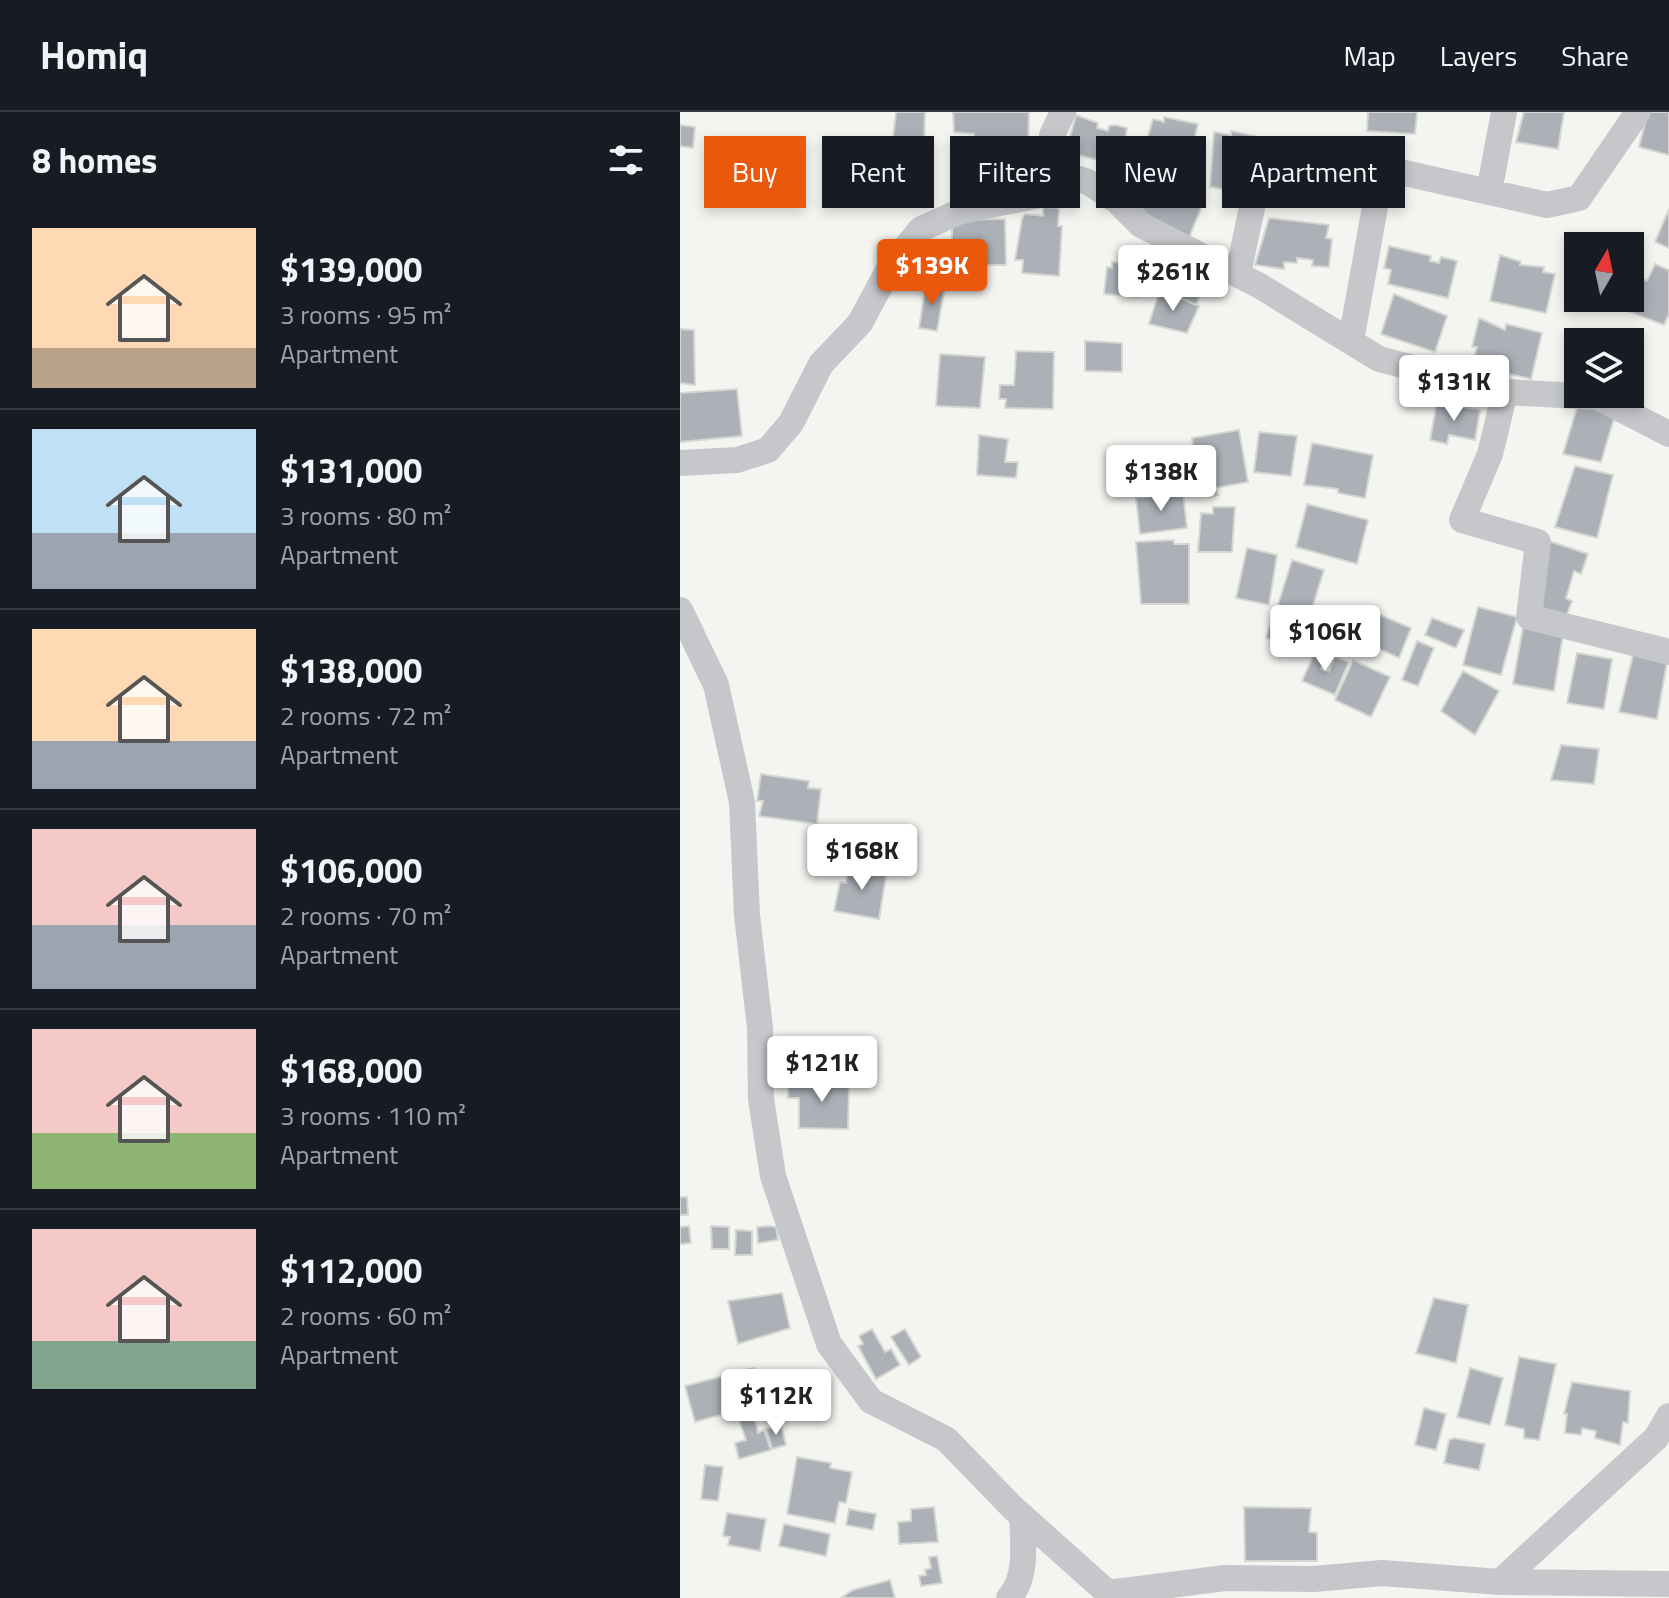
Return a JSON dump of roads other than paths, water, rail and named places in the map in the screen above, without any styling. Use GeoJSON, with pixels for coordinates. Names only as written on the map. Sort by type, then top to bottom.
{"type":"FeatureCollection","features":[{"type":"Feature","properties":{"kind":"street"},"geometry":{"type":"LineString","coordinates":[[1052,136],[1063,112]]}},
{"type":"Feature","properties":{"kind":"street"},"geometry":{"type":"LineString","coordinates":[[1489,192],[1504,112]]}},
{"type":"Feature","properties":{"kind":"street"},"geometry":{"type":"LineString","coordinates":[[1405,173],[1547,205],[1579,198],[1638,112]]}},
{"type":"Feature","properties":{"kind":"street"},"geometry":{"type":"LineString","coordinates":[[1080,179],[1117,201],[1141,225],[1238,274],[1379,359],[1505,392],[1597,397],[1669,434]]}},
{"type":"Feature","properties":{"kind":"street"},"geometry":{"type":"LineString","coordinates":[[680,463],[737,460],[768,450],[791,423],[821,364],[860,323],[890,267],[921,229],[961,211],[976,208]]}},
{"type":"Feature","properties":{"kind":"street"},"geometry":{"type":"LineString","coordinates":[[1238,274],[1252,208]]}},
{"type":"Feature","properties":{"kind":"street"},"geometry":{"type":"LineString","coordinates":[[1351,341],[1375,208]]}},
{"type":"Feature","properties":{"kind":"street"},"geometry":{"type":"LineString","coordinates":[[1505,392],[1490,454],[1462,520],[1538,542],[1529,617],[1669,652]]}},
{"type":"Feature","properties":{"kind":"street"},"geometry":{"type":"LineString","coordinates":[[680,610],[716,685],[742,802],[747,915],[760,1028],[761,1099],[773,1176],[829,1344],[871,1401],[946,1439],[1095,1596],[1225,1578],[1314,1579],[1382,1573],[1500,1582],[1669,1584]]}},
{"type":"Feature","properties":{"kind":"street"},"geometry":{"type":"LineString","coordinates":[[1500,1582],[1656,1438],[1669,1416]]}},
{"type":"Feature","properties":{"kind":"street"},"geometry":{"type":"LineString","coordinates":[[1009,1598],[1015,1591],[1023,1560],[1022,1517]]}},
{"type":"Feature","properties":{"kind":"street"},"geometry":{"type":"LineString","coordinates":[[1314,1579],[1338,1598]]}}]}
